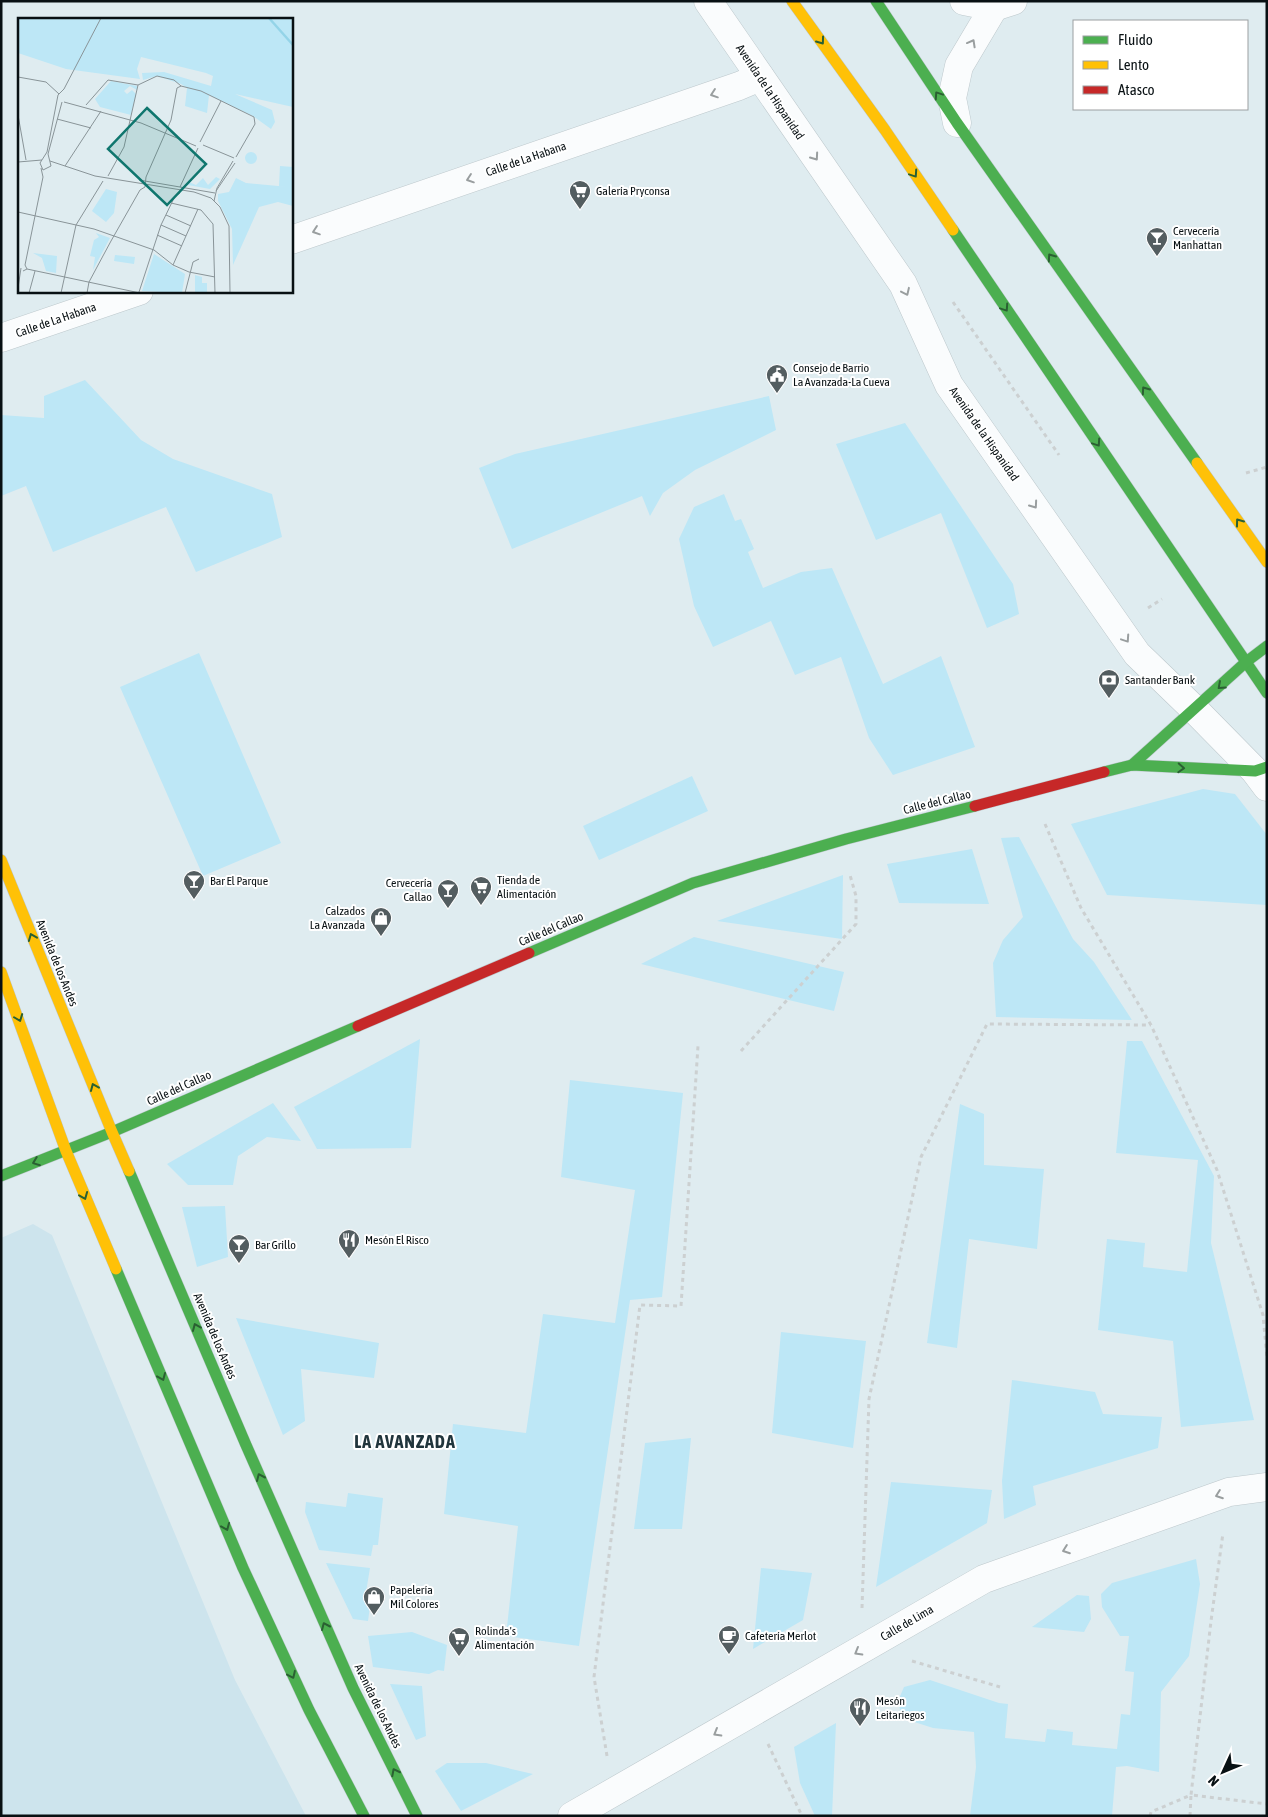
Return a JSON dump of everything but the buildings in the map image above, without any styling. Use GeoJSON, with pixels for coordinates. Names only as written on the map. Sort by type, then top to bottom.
{"type":"FeatureCollection","features":[{"type":"Feature","properties":{"kind":"main road"},"geometry":{"type":"LineString","coordinates":[[792,1],[885,130],[1267,693]]}},
{"type":"Feature","properties":{"kind":"main road"},"geometry":{"type":"LineString","coordinates":[[876,1],[957,123],[1267,562]]}},
{"type":"Feature","properties":{"kind":"main road","name":"Calle del Callao"},"geometry":{"type":"LineString","coordinates":[[1132,766],[1194,708],[1267,646]]}},
{"type":"Feature","properties":{"kind":"main road","name":"Calle del Callao"},"geometry":{"type":"LineString","coordinates":[[1,1176],[112,1132],[693,883],[838,841],[1132,766],[1263,775]]}},
{"type":"Feature","properties":{"kind":"main road","name":"Avenida de los Andes"},"geometry":{"type":"LineString","coordinates":[[1,860],[112,1132],[246,1445],[349,1679],[417,1816]]}},
{"type":"Feature","properties":{"kind":"main road"},"geometry":{"type":"LineString","coordinates":[[1,972],[66,1150],[243,1568],[309,1710],[364,1816]]}},
{"type":"Feature","properties":{"kind":"street","name":"Avenida de la Hispanidad"},"geometry":{"type":"LineString","coordinates":[[708,1],[903,284],[949,385],[1137,654],[1263,775]]}},
{"type":"Feature","properties":{"kind":"street"},"geometry":{"type":"LineString","coordinates":[[964,1],[1003,4]]}},
{"type":"Feature","properties":{"kind":"street"},"geometry":{"type":"LineString","coordinates":[[957,123],[952,98],[959,66],[1003,4]]}},
{"type":"Feature","properties":{"kind":"street","name":"Calle de La Habana"},"geometry":{"type":"LineString","coordinates":[[292,240],[739,86],[760,77]]}},
{"type":"Feature","properties":{"kind":"street","name":"Calle de La Habana"},"geometry":{"type":"LineString","coordinates":[[1,338],[136,292]]}},
{"type":"Feature","properties":{"kind":"street","name":"Calle de Lima"},"geometry":{"type":"LineString","coordinates":[[572,1816],[984,1579],[1229,1492],[1267,1487]]}},
{"type":"Feature","properties":{"kind":"path"},"geometry":{"type":"LineString","coordinates":[[952,301],[1065,462]]}},
{"type":"Feature","properties":{"kind":"path"},"geometry":{"type":"LineString","coordinates":[[1155,592],[1166,607]]}},
{"type":"Feature","properties":{"kind":"path"},"geometry":{"type":"LineString","coordinates":[[1031,792],[1081,908],[1151,1025],[1217,1170],[1263,1315],[1267,1358]]}},
{"type":"Feature","properties":{"kind":"path"},"geometry":{"type":"LineString","coordinates":[[741,1051],[856,924],[856,896],[848,866],[838,841]]}},
{"type":"Feature","properties":{"kind":"path"},"geometry":{"type":"LineString","coordinates":[[1000,1687],[958,1673],[861,1650],[869,1399],[921,1157],[987,1024],[1151,1025]]}},
{"type":"Feature","properties":{"kind":"path"},"geometry":{"type":"LineString","coordinates":[[613,1794],[594,1677],[640,1305],[681,1306],[698,1046]]}},
{"type":"Feature","properties":{"kind":"path"},"geometry":{"type":"LineString","coordinates":[[1190,1816],[1211,1621],[1229,1492]]}},
{"type":"Feature","properties":{"kind":"path"},"geometry":{"type":"LineString","coordinates":[[753,1712],[802,1816]]}},
{"type":"Feature","properties":{"kind":"path"},"geometry":{"type":"LineString","coordinates":[[1150,1816],[1151,1812],[1192,1795],[1267,1804]]}},
{"type":"Feature","properties":{"kind":"shaded area"},"geometry":{"type":"Polygon","coordinates":[[[85,380],[141,440],[173,459],[272,494],[282,537],[196,572],[166,507],[53,552],[26,486],[1,496],[1,415],[44,418],[44,396],[85,380]]]}},
{"type":"Feature","properties":{"kind":"shaded area"},"geometry":{"type":"Polygon","coordinates":[[[769,396],[776,430],[695,470],[663,493],[650,516],[642,496],[512,549],[479,468],[515,454],[769,396]]]}},
{"type":"Feature","properties":{"kind":"shaded area"},"geometry":{"type":"Polygon","coordinates":[[[905,423],[1013,584],[1019,614],[987,628],[941,513],[876,540],[836,444],[905,423]]]}},
{"type":"Feature","properties":{"kind":"shaded area"},"geometry":{"type":"Polygon","coordinates":[[[724,494],[735,521],[741,519],[754,549],[748,552],[763,588],[801,572],[832,568],[883,684],[941,656],[975,747],[893,775],[869,738],[841,657],[795,675],[771,621],[713,647],[694,606],[679,539],[694,507],[724,494]]]}},
{"type":"Feature","properties":{"kind":"shaded area"},"geometry":{"type":"Polygon","coordinates":[[[199,653],[281,843],[203,876],[120,687],[199,653]]]}},
{"type":"Feature","properties":{"kind":"shaded area"},"geometry":{"type":"Polygon","coordinates":[[[692,776],[708,811],[599,860],[583,826],[692,776]]]}},
{"type":"Feature","properties":{"kind":"shaded area"},"geometry":{"type":"Polygon","coordinates":[[[1203,789],[1235,794],[1267,835],[1267,905],[1107,895],[1071,824],[1203,789]]]}},
{"type":"Feature","properties":{"kind":"shaded area"},"geometry":{"type":"Polygon","coordinates":[[[1019,837],[1073,939],[1094,962],[1132,1020],[996,1017],[993,963],[1003,940],[1023,917],[1001,838],[1019,837]]]}},
{"type":"Feature","properties":{"kind":"shaded area"},"geometry":{"type":"Polygon","coordinates":[[[972,849],[989,904],[899,903],[887,864],[972,849]]]}},
{"type":"Feature","properties":{"kind":"shaded area"},"geometry":{"type":"Polygon","coordinates":[[[843,875],[842,939],[717,921],[843,875]]]}},
{"type":"Feature","properties":{"kind":"shaded area"},"geometry":{"type":"Polygon","coordinates":[[[694,937],[844,972],[834,1011],[641,964],[694,937]]]}},
{"type":"Feature","properties":{"kind":"shaded area"},"geometry":{"type":"Polygon","coordinates":[[[420,1039],[411,1148],[317,1149],[294,1107],[420,1039]]]}},
{"type":"Feature","properties":{"kind":"shaded area"},"geometry":{"type":"Polygon","coordinates":[[[1127,1041],[1142,1041],[1214,1176],[1211,1243],[1254,1420],[1181,1427],[1173,1341],[1098,1330],[1107,1239],[1145,1243],[1143,1267],[1187,1272],[1198,1160],[1116,1153],[1127,1041]]]}},
{"type":"Feature","properties":{"kind":"shaded area"},"geometry":{"type":"Polygon","coordinates":[[[570,1080],[683,1093],[662,1297],[630,1300],[579,1646],[506,1636],[518,1526],[444,1514],[453,1424],[526,1433],[543,1314],[615,1323],[635,1190],[561,1177],[570,1080]]]}},
{"type":"Feature","properties":{"kind":"shaded area"},"geometry":{"type":"Polygon","coordinates":[[[273,1103],[301,1141],[267,1137],[238,1156],[233,1185],[188,1185],[167,1164],[273,1103]]]}},
{"type":"Feature","properties":{"kind":"shaded area"},"geometry":{"type":"Polygon","coordinates":[[[960,1104],[984,1114],[984,1165],[1044,1169],[1037,1249],[969,1239],[957,1348],[927,1343],[960,1104]]]}},
{"type":"Feature","properties":{"kind":"shaded area"},"geometry":{"type":"Polygon","coordinates":[[[225,1206],[228,1257],[197,1267],[182,1207],[225,1206]]]}},
{"type":"Feature","properties":{"kind":"shaded area"},"geometry":{"type":"Polygon","coordinates":[[[33,1224],[52,1235],[235,1680],[306,1816],[1,1816],[1,1238],[33,1224]]]}},
{"type":"Feature","properties":{"kind":"shaded area"},"geometry":{"type":"Polygon","coordinates":[[[236,1318],[379,1343],[374,1378],[301,1369],[305,1421],[283,1435],[236,1318]]]}},
{"type":"Feature","properties":{"kind":"shaded area"},"geometry":{"type":"Polygon","coordinates":[[[781,1332],[866,1341],[853,1448],[772,1433],[781,1332]]]}},
{"type":"Feature","properties":{"kind":"shaded area"},"geometry":{"type":"Polygon","coordinates":[[[1012,1380],[1095,1392],[1103,1414],[1162,1417],[1158,1448],[1033,1486],[1036,1505],[1004,1519],[1002,1481],[1012,1380]]]}},
{"type":"Feature","properties":{"kind":"shaded area"},"geometry":{"type":"Polygon","coordinates":[[[691,1438],[682,1529],[634,1529],[645,1443],[691,1438]]]}},
{"type":"Feature","properties":{"kind":"shaded area"},"geometry":{"type":"Polygon","coordinates":[[[891,1482],[992,1490],[987,1523],[876,1587],[891,1482]]]}},
{"type":"Feature","properties":{"kind":"shaded area"},"geometry":{"type":"Polygon","coordinates":[[[348,1493],[383,1498],[378,1545],[373,1545],[371,1556],[319,1550],[305,1512],[306,1502],[346,1507],[348,1493]]]}},
{"type":"Feature","properties":{"kind":"shaded area"},"geometry":{"type":"Polygon","coordinates":[[[1196,1559],[1200,1584],[1189,1656],[1161,1692],[1159,1772],[1127,1766],[1116,1767],[1112,1816],[970,1816],[976,1767],[974,1732],[933,1728],[902,1718],[898,1701],[904,1687],[930,1680],[999,1703],[1008,1704],[1005,1738],[1045,1742],[1047,1729],[1073,1732],[1072,1745],[1117,1749],[1121,1714],[1130,1715],[1134,1672],[1125,1671],[1129,1636],[1120,1636],[1102,1607],[1101,1594],[1112,1583],[1196,1559]]]}},
{"type":"Feature","properties":{"kind":"shaded area"},"geometry":{"type":"Polygon","coordinates":[[[326,1563],[370,1568],[366,1592],[372,1592],[368,1621],[353,1619],[326,1563]]]}},
{"type":"Feature","properties":{"kind":"shaded area"},"geometry":{"type":"Polygon","coordinates":[[[761,1568],[812,1573],[803,1620],[753,1649],[761,1568]]]}},
{"type":"Feature","properties":{"kind":"shaded area"},"geometry":{"type":"Polygon","coordinates":[[[1077,1595],[1089,1596],[1091,1619],[1084,1632],[1032,1627],[1077,1595]]]}},
{"type":"Feature","properties":{"kind":"shaded area"},"geometry":{"type":"Polygon","coordinates":[[[412,1632],[447,1645],[444,1671],[438,1670],[429,1674],[373,1667],[368,1636],[412,1632]]]}},
{"type":"Feature","properties":{"kind":"shaded area"},"geometry":{"type":"Polygon","coordinates":[[[390,1684],[422,1686],[426,1736],[416,1740],[390,1684]]]}},
{"type":"Feature","properties":{"kind":"shaded area"},"geometry":{"type":"Polygon","coordinates":[[[836,1723],[832,1816],[815,1816],[800,1783],[794,1747],[836,1723]]]}},
{"type":"Feature","properties":{"kind":"shaded area"},"geometry":{"type":"Polygon","coordinates":[[[447,1763],[486,1763],[533,1774],[461,1811],[435,1771],[447,1763]]]}},
{"type":"Feature","properties":{"kind":"traffic: fast"},"geometry":{"type":"LineString","coordinates":[[876,1],[957,123],[1197,463]]}},
{"type":"Feature","properties":{"kind":"traffic: fast"},"geometry":{"type":"LineString","coordinates":[[953,230],[1267,693]]}},
{"type":"Feature","properties":{"kind":"traffic: fast"},"geometry":{"type":"LineString","coordinates":[[1132,765],[1246,662],[1267,646]]}},
{"type":"Feature","properties":{"kind":"traffic: fast"},"geometry":{"type":"LineString","coordinates":[[1104,772],[1132,765],[1255,771],[1267,767]]}},
{"type":"Feature","properties":{"kind":"traffic: fast"},"geometry":{"type":"LineString","coordinates":[[529,953],[693,883],[846,839],[975,806]]}},
{"type":"Feature","properties":{"kind":"traffic: fast"},"geometry":{"type":"LineString","coordinates":[[1,1176],[112,1132],[358,1026]]}},
{"type":"Feature","properties":{"kind":"traffic: fast"},"geometry":{"type":"LineString","coordinates":[[129,1171],[246,1445],[353,1688],[417,1816]]}},
{"type":"Feature","properties":{"kind":"traffic: fast"},"geometry":{"type":"LineString","coordinates":[[116,1269],[243,1568],[309,1710],[364,1816]]}},
{"type":"Feature","properties":{"kind":"traffic: slow"},"geometry":{"type":"LineString","coordinates":[[792,1],[885,130],[953,230]]}},
{"type":"Feature","properties":{"kind":"traffic: slow"},"geometry":{"type":"LineString","coordinates":[[1197,463],[1267,562]]}},
{"type":"Feature","properties":{"kind":"traffic: slow"},"geometry":{"type":"LineString","coordinates":[[1,860],[129,1171]]}},
{"type":"Feature","properties":{"kind":"traffic: slow"},"geometry":{"type":"LineString","coordinates":[[1,972],[66,1151],[116,1269]]}},
{"type":"Feature","properties":{"kind":"traffic: jam"},"geometry":{"type":"LineString","coordinates":[[975,806],[1104,772]]}},
{"type":"Feature","properties":{"kind":"traffic: jam"},"geometry":{"type":"LineString","coordinates":[[358,1026],[529,953]]}},
{"type":"Feature","properties":{"kind":"place","name":"Galería Pryconsa"},"geometry":{"type":"Point","coordinates":[580,210]}},
{"type":"Feature","properties":{"kind":"place","name":"Cervecería Manhattan"},"geometry":{"type":"Point","coordinates":[1157,257]}},
{"type":"Feature","properties":{"kind":"place","name":"Consejo de Barrio La Avanzada-La Cueva"},"geometry":{"type":"Point","coordinates":[777,394]}},
{"type":"Feature","properties":{"kind":"place","name":"Santander Bank"},"geometry":{"type":"Point","coordinates":[1109,699]}},
{"type":"Feature","properties":{"kind":"place","name":"Bar El Parque"},"geometry":{"type":"Point","coordinates":[194,900]}},
{"type":"Feature","properties":{"kind":"place","name":"Tienda de Alimentación"},"geometry":{"type":"Point","coordinates":[481,906]}},
{"type":"Feature","properties":{"kind":"place","name":"Cervecería Callao"},"geometry":{"type":"Point","coordinates":[448,909]}},
{"type":"Feature","properties":{"kind":"place","name":"Calzados La Avanzada"},"geometry":{"type":"Point","coordinates":[381,937]}},
{"type":"Feature","properties":{"kind":"place","name":"Mesón El Risco"},"geometry":{"type":"Point","coordinates":[349,1259]}},
{"type":"Feature","properties":{"kind":"place","name":"Bar Grillo"},"geometry":{"type":"Point","coordinates":[239,1264]}},
{"type":"Feature","properties":{"kind":"place","name":"Papelería Mil Colores"},"geometry":{"type":"Point","coordinates":[374,1616]}},
{"type":"Feature","properties":{"kind":"place","name":"Cafetería Merlot"},"geometry":{"type":"Point","coordinates":[729,1655]}},
{"type":"Feature","properties":{"kind":"place","name":"Rolinda's Alimentación"},"geometry":{"type":"Point","coordinates":[459,1657]}},
{"type":"Feature","properties":{"kind":"place","name":"Mesón Leitariegos"},"geometry":{"type":"Point","coordinates":[860,1727]}},
{"type":"Feature","properties":{"kind":"district","name":"LA AVANZADA"},"geometry":{"type":"Point","coordinates":[405,1441]}}]}
